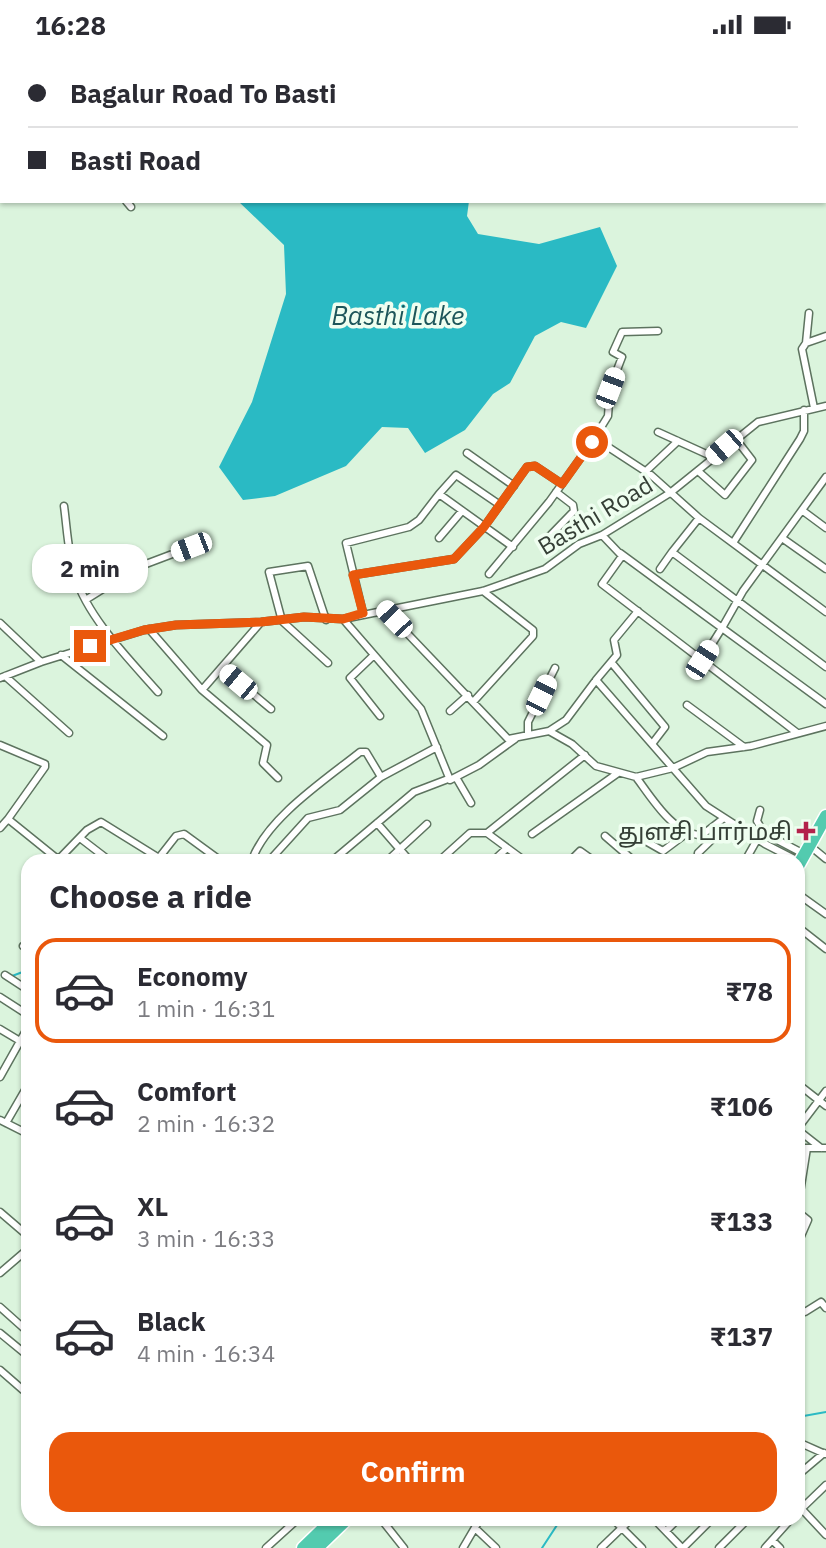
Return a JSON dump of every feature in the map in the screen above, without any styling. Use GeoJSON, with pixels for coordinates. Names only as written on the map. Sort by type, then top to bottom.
{"type":"FeatureCollection","features":[{"type":"Feature","properties":{"kind":"highway"},"geometry":{"type":"LineString","coordinates":[[805,854],[826,816]]}},
{"type":"Feature","properties":{"kind":"highway"},"geometry":{"type":"LineString","coordinates":[[303,1548],[326,1526]]}},
{"type":"Feature","properties":{"kind":"highway"},"geometry":{"type":"LineString","coordinates":[[317,1548],[340,1526]]}},
{"type":"Feature","properties":{"kind":"street"},"geometry":{"type":"LineString","coordinates":[[809,313],[806,343],[801,356],[814,408]]}},
{"type":"Feature","properties":{"kind":"street"},"geometry":{"type":"LineString","coordinates":[[489,574],[556,492],[608,416],[610,388],[622,357],[613,352],[622,333],[658,331]]}},
{"type":"Feature","properties":{"kind":"street"},"geometry":{"type":"LineString","coordinates":[[806,343],[826,336]]}},
{"type":"Feature","properties":{"kind":"street"},"geometry":{"type":"LineString","coordinates":[[733,543],[800,439],[804,431],[804,410],[826,406]]}},
{"type":"Feature","properties":{"kind":"street","name":"Basthi Road"},"geometry":{"type":"LineString","coordinates":[[3,677],[61,655],[149,629],[215,622],[282,621],[304,617],[343,619],[484,591],[545,569],[579,544],[602,535],[670,493],[735,438],[764,419],[804,410]]}},
{"type":"Feature","properties":{"kind":"street"},"geometry":{"type":"LineString","coordinates":[[658,432],[713,457]]}},
{"type":"Feature","properties":{"kind":"street"},"geometry":{"type":"LineString","coordinates":[[698,471],[725,495],[752,460],[735,438]]}},
{"type":"Feature","properties":{"kind":"street"},"geometry":{"type":"LineString","coordinates":[[645,471],[678,441]]}},
{"type":"Feature","properties":{"kind":"street"},"geometry":{"type":"LineString","coordinates":[[592,442],[601,443],[645,471],[699,518],[826,612]]}},
{"type":"Feature","properties":{"kind":"street"},"geometry":{"type":"LineString","coordinates":[[467,453],[514,486]]}},
{"type":"Feature","properties":{"kind":"street"},"geometry":{"type":"LineString","coordinates":[[353,575],[451,560],[484,527],[527,467],[535,466],[562,484]]}},
{"type":"Feature","properties":{"kind":"street"},"geometry":{"type":"LineString","coordinates":[[363,613],[346,543],[409,527],[419,520],[456,475],[500,505]]}},
{"type":"Feature","properties":{"kind":"street"},"geometry":{"type":"LineString","coordinates":[[702,660],[762,565],[825,480]]}},
{"type":"Feature","properties":{"kind":"street"},"geometry":{"type":"LineString","coordinates":[[542,544],[574,511],[573,505],[556,492]]}},
{"type":"Feature","properties":{"kind":"street"},"geometry":{"type":"LineString","coordinates":[[439,494],[513,547]]}},
{"type":"Feature","properties":{"kind":"street"},"geometry":{"type":"LineString","coordinates":[[64,506],[75,576],[111,640],[158,692]]}},
{"type":"Feature","properties":{"kind":"street"},"geometry":{"type":"LineString","coordinates":[[439,538],[462,511]]}},
{"type":"Feature","properties":{"kind":"street"},"geometry":{"type":"LineString","coordinates":[[803,511],[826,528]]}},
{"type":"Feature","properties":{"kind":"street"},"geometry":{"type":"LineString","coordinates":[[660,569],[699,518]]}},
{"type":"Feature","properties":{"kind":"street"},"geometry":{"type":"LineString","coordinates":[[602,535],[620,554],[826,704]]}},
{"type":"Feature","properties":{"kind":"street"},"geometry":{"type":"LineString","coordinates":[[782,538],[826,569]]}},
{"type":"Feature","properties":{"kind":"street"},"geometry":{"type":"LineString","coordinates":[[87,599],[138,567],[191,547]]}},
{"type":"Feature","properties":{"kind":"street"},"geometry":{"type":"LineString","coordinates":[[672,552],[826,667]]}},
{"type":"Feature","properties":{"kind":"street"},"geometry":{"type":"LineString","coordinates":[[620,554],[622,556],[602,584],[796,732]]}},
{"type":"Feature","properties":{"kind":"street"},"geometry":{"type":"LineString","coordinates":[[326,620],[312,571],[304,565],[272,570],[267,575],[282,621],[328,663]]}},
{"type":"Feature","properties":{"kind":"street"},"geometry":{"type":"LineString","coordinates":[[474,702],[533,636],[533,630],[484,591]]}},
{"type":"Feature","properties":{"kind":"street"},"geometry":{"type":"LineString","coordinates":[[384,609],[508,739],[515,739]]}},
{"type":"Feature","properties":{"kind":"street"},"geometry":{"type":"LineString","coordinates":[[340,854],[414,792],[448,779],[457,779],[515,739],[528,733],[549,731],[566,720],[618,653],[614,640],[638,611]]}},
{"type":"Feature","properties":{"kind":"street"},"geometry":{"type":"LineString","coordinates":[[343,619],[421,709],[448,779]]}},
{"type":"Feature","properties":{"kind":"street"},"geometry":{"type":"LineString","coordinates":[[202,690],[261,622]]}},
{"type":"Feature","properties":{"kind":"street"},"geometry":{"type":"LineString","coordinates":[[0,623],[41,662]]}},
{"type":"Feature","properties":{"kind":"street"},"geometry":{"type":"LineString","coordinates":[[149,629],[202,690],[267,745],[264,765],[278,778]]}},
{"type":"Feature","properties":{"kind":"street"},"geometry":{"type":"LineString","coordinates":[[61,655],[163,736]]}},
{"type":"Feature","properties":{"kind":"street"},"geometry":{"type":"LineString","coordinates":[[374,655],[349,678],[380,716]]}},
{"type":"Feature","properties":{"kind":"street"},"geometry":{"type":"LineString","coordinates":[[611,662],[665,727],[652,744]]}},
{"type":"Feature","properties":{"kind":"street"},"geometry":{"type":"LineString","coordinates":[[222,668],[271,709]]}},
{"type":"Feature","properties":{"kind":"street"},"geometry":{"type":"LineString","coordinates":[[528,733],[528,722],[555,668]]}},
{"type":"Feature","properties":{"kind":"street"},"geometry":{"type":"LineString","coordinates":[[3,677],[68,733]]}},
{"type":"Feature","properties":{"kind":"street"},"geometry":{"type":"LineString","coordinates":[[596,680],[706,806],[758,839],[796,854]]}},
{"type":"Feature","properties":{"kind":"street"},"geometry":{"type":"LineString","coordinates":[[450,711],[468,695]]}},
{"type":"Feature","properties":{"kind":"street"},"geometry":{"type":"LineString","coordinates":[[687,705],[744,747]]}},
{"type":"Feature","properties":{"kind":"street"},"geometry":{"type":"LineString","coordinates":[[549,731],[585,755],[596,766],[636,777],[673,768],[707,753],[744,747],[826,726]]}},
{"type":"Feature","properties":{"kind":"street"},"geometry":{"type":"LineString","coordinates":[[0,745],[42,761],[45,767],[0,828]]}},
{"type":"Feature","properties":{"kind":"street"},"geometry":{"type":"LineString","coordinates":[[275,854],[308,818],[340,810],[381,777],[437,747]]}},
{"type":"Feature","properties":{"kind":"street"},"geometry":{"type":"LineString","coordinates":[[255,854],[259,842],[297,803],[360,752],[366,752],[381,777]]}},
{"type":"Feature","properties":{"kind":"street"},"geometry":{"type":"LineString","coordinates":[[447,854],[470,834],[487,833],[585,755]]}},
{"type":"Feature","properties":{"kind":"street"},"geometry":{"type":"LineString","coordinates":[[532,834],[618,772]]}},
{"type":"Feature","properties":{"kind":"street"},"geometry":{"type":"LineString","coordinates":[[636,777],[650,796],[687,834]]}},
{"type":"Feature","properties":{"kind":"street"},"geometry":{"type":"LineString","coordinates":[[457,779],[471,803]]}},
{"type":"Feature","properties":{"kind":"street"},"geometry":{"type":"LineString","coordinates":[[760,810],[757,821],[761,831],[798,854]]}},
{"type":"Feature","properties":{"kind":"street"},"geometry":{"type":"LineString","coordinates":[[8,819],[50,854]]}},
{"type":"Feature","properties":{"kind":"street"},"geometry":{"type":"LineString","coordinates":[[620,849],[642,839],[663,851],[687,834],[702,835],[727,820]]}},
{"type":"Feature","properties":{"kind":"street"},"geometry":{"type":"LineString","coordinates":[[698,854],[727,820]]}},
{"type":"Feature","properties":{"kind":"street"},"geometry":{"type":"LineString","coordinates":[[65,854],[94,825],[105,822],[150,854]]}},
{"type":"Feature","properties":{"kind":"street"},"geometry":{"type":"LineString","coordinates":[[377,823],[404,854]]}},
{"type":"Feature","properties":{"kind":"street"},"geometry":{"type":"LineString","coordinates":[[394,854],[427,824]]}},
{"type":"Feature","properties":{"kind":"street"},"geometry":{"type":"LineString","coordinates":[[750,854],[761,831]]}},
{"type":"Feature","properties":{"kind":"street"},"geometry":{"type":"LineString","coordinates":[[487,833],[515,854]]}},
{"type":"Feature","properties":{"kind":"street"},"geometry":{"type":"LineString","coordinates":[[162,854],[176,836],[184,834],[211,854]]}},
{"type":"Feature","properties":{"kind":"street"},"geometry":{"type":"LineString","coordinates":[[605,836],[626,854]]}},
{"type":"Feature","properties":{"kind":"street"},"geometry":{"type":"LineString","coordinates":[[80,838],[101,854]]}},
{"type":"Feature","properties":{"kind":"street"},"geometry":{"type":"LineString","coordinates":[[501,854],[507,848]]}},
{"type":"Feature","properties":{"kind":"street"},"geometry":{"type":"LineString","coordinates":[[805,857],[826,859]]}},
{"type":"Feature","properties":{"kind":"street"},"geometry":{"type":"LineString","coordinates":[[805,899],[826,914]]}},
{"type":"Feature","properties":{"kind":"street"},"geometry":{"type":"LineString","coordinates":[[805,932],[826,948]]}},
{"type":"Feature","properties":{"kind":"street"},"geometry":{"type":"LineString","coordinates":[[5,975],[21,985]]}},
{"type":"Feature","properties":{"kind":"street"},"geometry":{"type":"LineString","coordinates":[[0,997],[21,1010]]}},
{"type":"Feature","properties":{"kind":"street"},"geometry":{"type":"LineString","coordinates":[[0,1029],[20,1041],[2,1067],[0,1077]]}},
{"type":"Feature","properties":{"kind":"street"},"geometry":{"type":"LineString","coordinates":[[805,1090],[826,1106]]}},
{"type":"Feature","properties":{"kind":"street"},"geometry":{"type":"LineString","coordinates":[[805,1119],[826,1091]]}},
{"type":"Feature","properties":{"kind":"street"},"geometry":{"type":"LineString","coordinates":[[21,1095],[3,1122],[21,1131]]}},
{"type":"Feature","properties":{"kind":"street"},"geometry":{"type":"LineString","coordinates":[[805,1134],[824,1148]]}},
{"type":"Feature","properties":{"kind":"street"},"geometry":{"type":"LineString","coordinates":[[805,1161],[807,1149],[824,1148]]}},
{"type":"Feature","properties":{"kind":"street"},"geometry":{"type":"LineString","coordinates":[[0,1212],[21,1230]]}},
{"type":"Feature","properties":{"kind":"street"},"geometry":{"type":"LineString","coordinates":[[0,1273],[21,1255]]}},
{"type":"Feature","properties":{"kind":"street"},"geometry":{"type":"LineString","coordinates":[[805,1312],[821,1302],[826,1308]]}},
{"type":"Feature","properties":{"kind":"street"},"geometry":{"type":"LineString","coordinates":[[1,1310],[21,1326]]}},
{"type":"Feature","properties":{"kind":"street"},"geometry":{"type":"LineString","coordinates":[[0,1333],[21,1350]]}},
{"type":"Feature","properties":{"kind":"street"},"geometry":{"type":"LineString","coordinates":[[0,1370],[21,1388]]}},
{"type":"Feature","properties":{"kind":"street"},"geometry":{"type":"LineString","coordinates":[[805,1445],[825,1454],[805,1470]]}},
{"type":"Feature","properties":{"kind":"street"},"geometry":{"type":"LineString","coordinates":[[805,1504],[824,1490]]}},
{"type":"Feature","properties":{"kind":"street"},"geometry":{"type":"LineString","coordinates":[[805,1514],[826,1535]]}},
{"type":"Feature","properties":{"kind":"street"},"geometry":{"type":"LineString","coordinates":[[266,1548],[290,1526]]}},
{"type":"Feature","properties":{"kind":"street"},"geometry":{"type":"LineString","coordinates":[[387,1526],[404,1548]]}},
{"type":"Feature","properties":{"kind":"street"},"geometry":{"type":"LineString","coordinates":[[463,1548],[477,1526]]}},
{"type":"Feature","properties":{"kind":"street"},"geometry":{"type":"LineString","coordinates":[[661,1526],[682,1548],[705,1526]]}},
{"type":"Feature","properties":{"kind":"street"},"geometry":{"type":"LineString","coordinates":[[666,1531],[671,1526]]}},
{"type":"Feature","properties":{"kind":"street"},"geometry":{"type":"LineString","coordinates":[[719,1548],[740,1526]]}},
{"type":"Feature","properties":{"kind":"street"},"geometry":{"type":"LineString","coordinates":[[765,1548],[785,1526]]}},
{"type":"Feature","properties":{"kind":"street"},"geometry":{"type":"LineString","coordinates":[[603,1548],[622,1528],[642,1548]]}},
{"type":"Feature","properties":{"kind":"street"},"geometry":{"type":"LineString","coordinates":[[475,1529],[496,1548]]}},
{"type":"Feature","properties":{"kind":"street"},"geometry":{"type":"LineString","coordinates":[[772,1540],[780,1548]]}},
{"type":"Feature","properties":{"kind":"water","name":"Basthi Lake"},"geometry":{"type":"Polygon","coordinates":[[[240,203],[469,203],[467,216],[478,234],[539,244],[600,227],[617,266],[586,328],[561,322],[535,336],[510,383],[493,394],[465,430],[425,453],[408,428],[382,427],[346,466],[275,496],[243,500],[219,467],[252,402],[286,294],[284,245],[240,203]]]}},
{"type":"Feature","properties":{"kind":"waterway"},"geometry":{"type":"LineString","coordinates":[[12,976],[21,973]]}},
{"type":"Feature","properties":{"kind":"waterway"},"geometry":{"type":"LineString","coordinates":[[805,1416],[826,1412]]}},
{"type":"Feature","properties":{"kind":"waterway"},"geometry":{"type":"LineString","coordinates":[[542,1548],[556,1526]]}},
{"type":"Feature","properties":{"kind":"place","name":"துளசி பார்மசி"},"geometry":{"type":"Point","coordinates":[806,831]}},
{"type":"Feature","properties":{"kind":"route"},"geometry":{"type":"LineString","coordinates":[[90,646],[144,630],[176,625],[282,621],[304,617],[320,620],[343,619],[363,613],[353,575],[454,559],[484,527],[527,467],[535,466],[562,484],[592,442]]}}]}
